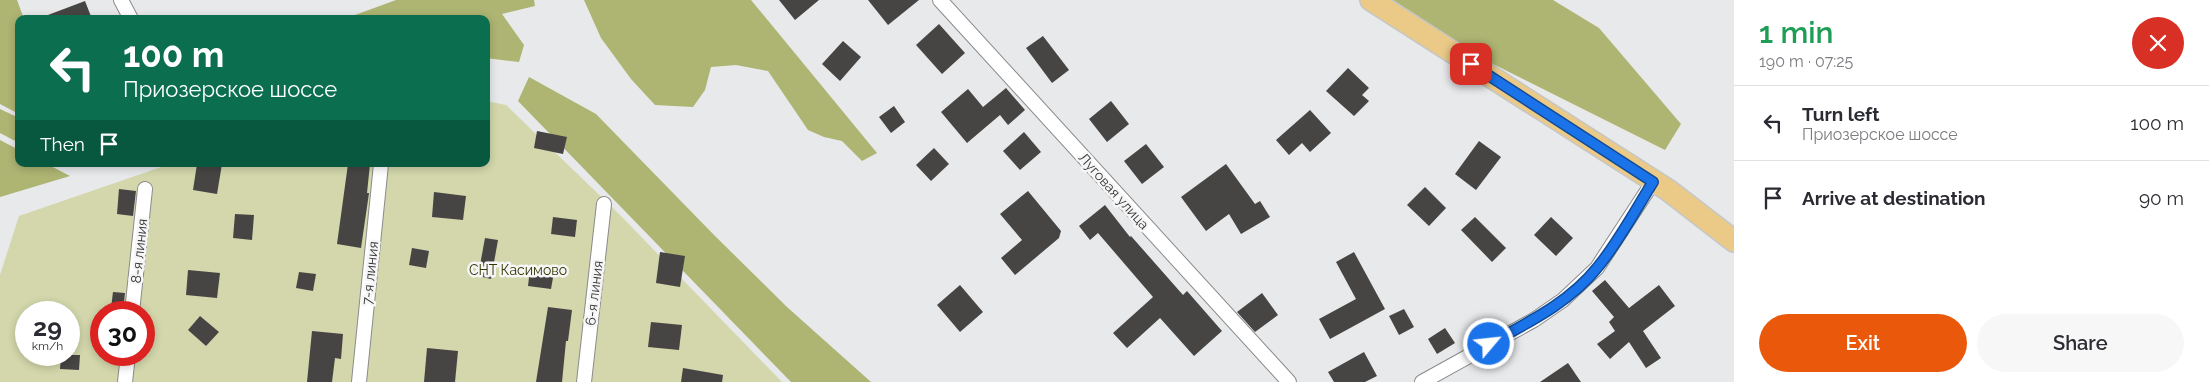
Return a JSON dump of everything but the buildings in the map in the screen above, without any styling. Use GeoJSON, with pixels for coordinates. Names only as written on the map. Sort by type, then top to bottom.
{"type":"FeatureCollection","features":[{"type":"Feature","properties":{"kind":"main road"},"geometry":{"type":"LineString","coordinates":[[1371,0],[1688,203],[1734,241]]}},
{"type":"Feature","properties":{"kind":"street"},"geometry":{"type":"LineString","coordinates":[[121,0],[129,15]]}},
{"type":"Feature","properties":{"kind":"street","name":"Луговая улица"},"geometry":{"type":"LineString","coordinates":[[940,0],[1289,382]]}},
{"type":"Feature","properties":{"kind":"street","name":"7-я линия"},"geometry":{"type":"LineString","coordinates":[[359,382],[381,167]]}},
{"type":"Feature","properties":{"kind":"street"},"geometry":{"type":"LineString","coordinates":[[1422,382],[1534,320],[1563,300],[1597,268],[1661,186]]}},
{"type":"Feature","properties":{"kind":"street","name":"8-я линия"},"geometry":{"type":"LineString","coordinates":[[133,301],[145,190]]}},
{"type":"Feature","properties":{"kind":"street","name":"6-я линия"},"geometry":{"type":"LineString","coordinates":[[584,382],[604,204]]}},
{"type":"Feature","properties":{"kind":"street"},"geometry":{"type":"LineString","coordinates":[[125,382],[127,366]]}},
{"type":"Feature","properties":{"kind":"green space"},"geometry":{"type":"Polygon","coordinates":[[[0,0],[17,0],[23,15],[15,15],[15,112],[0,104],[0,0]]]}},
{"type":"Feature","properties":{"kind":"green space"},"geometry":{"type":"Polygon","coordinates":[[[396,0],[534,0],[535,6],[502,14],[524,45],[519,62],[490,58],[490,15],[355,15],[396,0]]]}},
{"type":"Feature","properties":{"kind":"green space"},"geometry":{"type":"Polygon","coordinates":[[[584,0],[751,0],[877,153],[862,161],[842,141],[824,137],[808,130],[768,71],[736,65],[711,67],[705,90],[693,107],[655,105],[631,79],[601,38],[584,0]]]}},
{"type":"Feature","properties":{"kind":"green space"},"geometry":{"type":"Polygon","coordinates":[[[1393,0],[1553,0],[1599,28],[1681,124],[1665,150],[1483,59],[1393,0]]]}},
{"type":"Feature","properties":{"kind":"green space"},"geometry":{"type":"Polygon","coordinates":[[[529,77],[596,114],[787,307],[871,382],[791,382],[518,101],[529,77]]]}},
{"type":"Feature","properties":{"kind":"green space","name":"СНТ Касимово"},"geometry":{"type":"Polygon","coordinates":[[[490,102],[506,105],[619,214],[782,382],[0,382],[0,275],[19,216],[161,167],[490,167],[490,102]]]}},
{"type":"Feature","properties":{"kind":"green space"},"geometry":{"type":"Polygon","coordinates":[[[0,109],[15,116],[15,141],[0,133],[0,109]]]}},
{"type":"Feature","properties":{"kind":"green space"},"geometry":{"type":"Polygon","coordinates":[[[0,140],[15,148],[15,167],[53,167],[70,176],[0,197],[0,140]]]}},
{"type":"Feature","properties":{"kind":"route"},"geometry":{"type":"LineString","coordinates":[[1471,64],[1653,182],[1597,268],[1563,300],[1534,320],[1489,344]]}}]}
